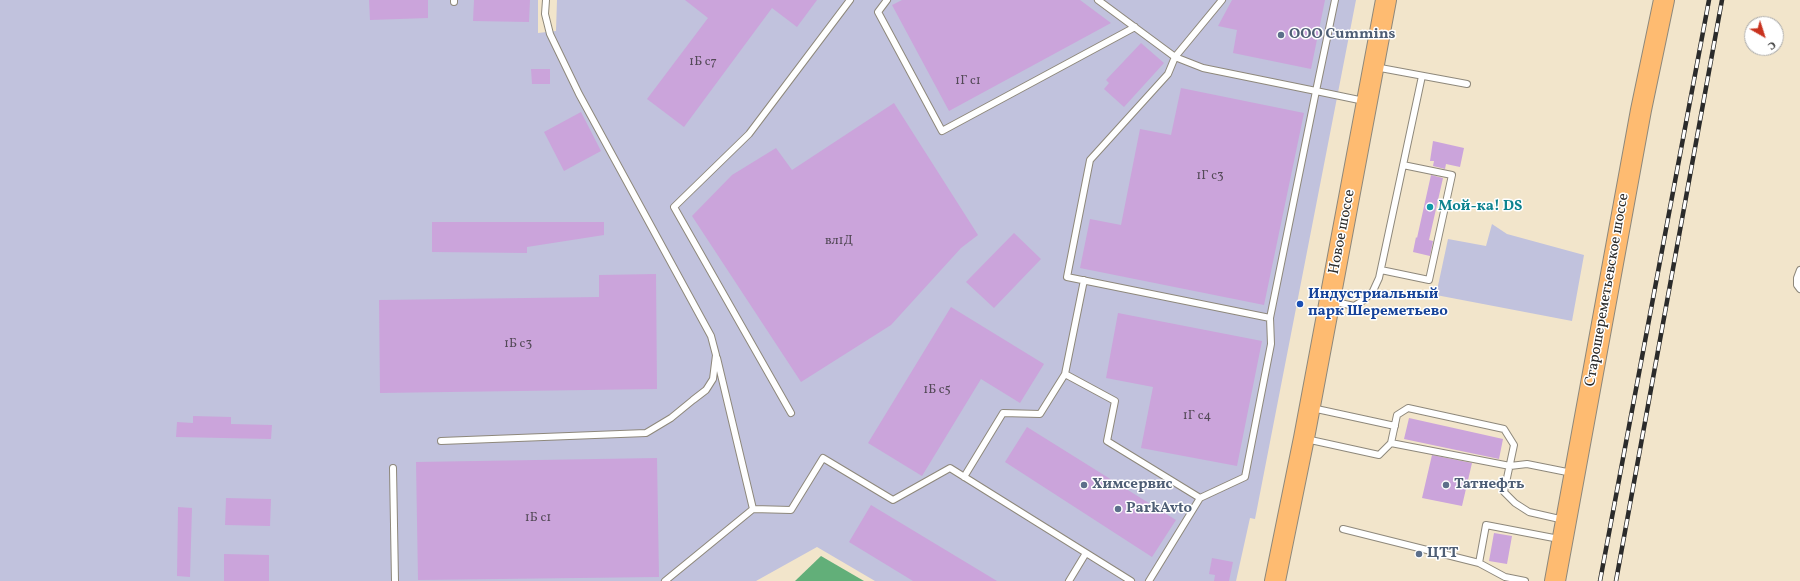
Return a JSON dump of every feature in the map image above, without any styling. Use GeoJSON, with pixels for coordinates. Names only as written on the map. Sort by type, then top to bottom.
{"type":"FeatureCollection","features":[{"type":"Feature","properties":{"kind":"main road","name":"Новое шоссе"},"geometry":{"type":"LineString","coordinates":[[1275,581],[1310,407],[1386,0]]}},
{"type":"Feature","properties":{"kind":"main road","name":"Старошереметьевское шоссе"},"geometry":{"type":"LineString","coordinates":[[1555,581],[1641,110],[1664,0]]}},
{"type":"Feature","properties":{"kind":"lane"},"geometry":{"type":"LineString","coordinates":[[546,0],[545,14],[550,34],[579,94],[711,336],[725,387],[753,509]]}},
{"type":"Feature","properties":{"kind":"lane"},"geometry":{"type":"LineString","coordinates":[[791,413],[674,207],[749,134],[850,0]]}},
{"type":"Feature","properties":{"kind":"lane"},"geometry":{"type":"LineString","coordinates":[[887,0],[878,12],[942,131],[1135,27]]}},
{"type":"Feature","properties":{"kind":"lane"},"geometry":{"type":"LineString","coordinates":[[1098,0],[1175,57],[1203,68],[1367,101]]}},
{"type":"Feature","properties":{"kind":"lane"},"geometry":{"type":"LineString","coordinates":[[1222,0],[1175,57],[1168,74],[1090,160],[1067,277],[1270,318]]}},
{"type":"Feature","properties":{"kind":"lane"},"geometry":{"type":"LineString","coordinates":[[1149,581],[1200,498],[1245,477],[1271,344],[1270,318],[1335,0]]}},
{"type":"Feature","properties":{"kind":"lane"},"geometry":{"type":"LineString","coordinates":[[1374,67],[1467,84]]}},
{"type":"Feature","properties":{"kind":"lane"},"geometry":{"type":"LineString","coordinates":[[1330,301],[1354,306],[1364,300],[1373,291],[1379,278],[1422,76]]}},
{"type":"Feature","properties":{"kind":"lane"},"geometry":{"type":"LineString","coordinates":[[1381,270],[1429,280],[1452,175],[1403,165]]}},
{"type":"Feature","properties":{"kind":"lane"},"geometry":{"type":"LineString","coordinates":[[1800,270],[1797,278],[1797,285],[1800,290]]}},
{"type":"Feature","properties":{"kind":"lane"},"geometry":{"type":"LineString","coordinates":[[964,476],[1003,413],[1040,414],[1065,374],[1084,280]]}},
{"type":"Feature","properties":{"kind":"lane"},"geometry":{"type":"LineString","coordinates":[[441,441],[646,433],[671,418],[706,390],[713,379],[716,355]]}},
{"type":"Feature","properties":{"kind":"lane"},"geometry":{"type":"LineString","coordinates":[[1065,374],[1116,401],[1107,440],[1200,498]]}},
{"type":"Feature","properties":{"kind":"lane"},"geometry":{"type":"LineString","coordinates":[[1310,407],[1395,426]]}},
{"type":"Feature","properties":{"kind":"lane"},"geometry":{"type":"LineString","coordinates":[[1304,438],[1379,455],[1390,443],[1397,415],[1408,408],[1504,429],[1514,445],[1504,492],[1515,503],[1529,512],[1566,520]]}},
{"type":"Feature","properties":{"kind":"lane"},"geometry":{"type":"LineString","coordinates":[[1390,443],[1510,466],[1527,464],[1575,474]]}},
{"type":"Feature","properties":{"kind":"lane"},"geometry":{"type":"LineString","coordinates":[[665,581],[753,509],[791,510],[823,458],[893,500],[950,468],[1131,581]]}},
{"type":"Feature","properties":{"kind":"lane"},"geometry":{"type":"LineString","coordinates":[[393,468],[395,581]]}},
{"type":"Feature","properties":{"kind":"lane"},"geometry":{"type":"LineString","coordinates":[[1479,563],[1486,525],[1563,540]]}},
{"type":"Feature","properties":{"kind":"lane"},"geometry":{"type":"LineString","coordinates":[[1343,529],[1479,563],[1505,577],[1525,581]]}},
{"type":"Feature","properties":{"kind":"lane"},"geometry":{"type":"LineString","coordinates":[[1069,581],[1086,553]]}},
{"type":"Feature","properties":{"kind":"shaded area","name":"Индустриальный парк Шереметьево"},"geometry":{"type":"Polygon","coordinates":[[[0,0],[538,0],[538,33],[556,31],[557,0],[1356,0],[1255,519],[1250,518],[1236,581],[875,581],[817,547],[756,581],[0,581],[0,0]]]}},
{"type":"Feature","properties":{"kind":"shaded area"},"geometry":{"type":"Polygon","coordinates":[[[1492,224],[1507,234],[1584,255],[1572,321],[1436,295],[1448,239],[1486,246],[1492,224]]]}},
{"type":"Feature","properties":{"kind":"green space"},"geometry":{"type":"Polygon","coordinates":[[[821,556],[864,581],[795,581],[821,556]]]}},
{"type":"Feature","properties":{"kind":"building"},"geometry":{"type":"Polygon","coordinates":[[[369,0],[428,0],[428,18],[370,20],[369,0]]]}},
{"type":"Feature","properties":{"kind":"building"},"geometry":{"type":"Polygon","coordinates":[[[474,0],[530,0],[529,22],[473,21],[474,0]]]}},
{"type":"Feature","properties":{"kind":"building"},"geometry":{"type":"Polygon","coordinates":[[[685,0],[817,0],[797,27],[772,8],[684,127],[647,99],[708,18],[685,0]]]}},
{"type":"Feature","properties":{"kind":"building"},"geometry":{"type":"Polygon","coordinates":[[[902,0],[1080,0],[1111,23],[949,111],[892,5],[902,0]]]}},
{"type":"Feature","properties":{"kind":"building"},"geometry":{"type":"Polygon","coordinates":[[[1232,0],[1325,0],[1311,69],[1233,53],[1237,30],[1218,26],[1232,0]]]}},
{"type":"Feature","properties":{"kind":"building"},"geometry":{"type":"Polygon","coordinates":[[[1141,43],[1164,63],[1124,107],[1104,89],[1109,83],[1106,80],[1141,43]]]}},
{"type":"Feature","properties":{"kind":"building"},"geometry":{"type":"Polygon","coordinates":[[[531,69],[550,69],[550,84],[532,84],[531,69]]]}},
{"type":"Feature","properties":{"kind":"building"},"geometry":{"type":"Polygon","coordinates":[[[1181,88],[1304,113],[1264,305],[1080,268],[1090,219],[1121,225],[1140,129],[1171,135],[1181,88]]]}},
{"type":"Feature","properties":{"kind":"building"},"geometry":{"type":"Polygon","coordinates":[[[894,103],[978,235],[961,248],[891,325],[801,382],[692,216],[732,175],[776,148],[792,170],[894,103]]]}},
{"type":"Feature","properties":{"kind":"building"},"geometry":{"type":"Polygon","coordinates":[[[581,112],[601,151],[564,171],[544,132],[581,112]]]}},
{"type":"Feature","properties":{"kind":"building"},"geometry":{"type":"Polygon","coordinates":[[[1433,141],[1464,148],[1460,167],[1446,164],[1445,169],[1433,166],[1434,161],[1430,161],[1433,141]]]}},
{"type":"Feature","properties":{"kind":"building","name":"Мой-ка! DS"},"geometry":{"type":"Polygon","coordinates":[[[1431,175],[1443,178],[1429,240],[1433,241],[1430,256],[1413,252],[1431,175]]]}},
{"type":"Feature","properties":{"kind":"building"},"geometry":{"type":"Polygon","coordinates":[[[432,222],[604,222],[604,235],[527,247],[527,253],[432,252],[432,222]]]}},
{"type":"Feature","properties":{"kind":"building"},"geometry":{"type":"Polygon","coordinates":[[[1014,233],[1041,259],[994,308],[966,282],[1014,233]]]}},
{"type":"Feature","properties":{"kind":"building"},"geometry":{"type":"Polygon","coordinates":[[[656,274],[657,389],[380,393],[379,300],[599,297],[599,275],[656,274]]]}},
{"type":"Feature","properties":{"kind":"building"},"geometry":{"type":"Polygon","coordinates":[[[951,307],[1044,364],[1020,403],[981,379],[922,476],[868,443],[951,307]]]}},
{"type":"Feature","properties":{"kind":"building"},"geometry":{"type":"Polygon","coordinates":[[[1118,313],[1262,341],[1237,466],[1141,448],[1153,387],[1106,378],[1118,313]]]}},
{"type":"Feature","properties":{"kind":"building"},"geometry":{"type":"Polygon","coordinates":[[[193,416],[231,417],[231,424],[272,425],[271,439],[176,437],[177,422],[193,423],[193,416]]]}},
{"type":"Feature","properties":{"kind":"building"},"geometry":{"type":"Polygon","coordinates":[[[1409,418],[1503,439],[1499,459],[1404,439],[1409,418]]]}},
{"type":"Feature","properties":{"kind":"building"},"geometry":{"type":"Polygon","coordinates":[[[1027,427],[1176,520],[1152,557],[1005,462],[1027,427]]]}},
{"type":"Feature","properties":{"kind":"building","name":"Татнефть"},"geometry":{"type":"Polygon","coordinates":[[[1432,455],[1472,463],[1462,506],[1422,498],[1432,455]]]}},
{"type":"Feature","properties":{"kind":"building"},"geometry":{"type":"Polygon","coordinates":[[[657,458],[659,577],[418,580],[416,462],[657,458]]]}},
{"type":"Feature","properties":{"kind":"building"},"geometry":{"type":"Polygon","coordinates":[[[226,498],[271,499],[270,526],[225,525],[226,498]]]}},
{"type":"Feature","properties":{"kind":"building"},"geometry":{"type":"Polygon","coordinates":[[[871,505],[997,581],[913,581],[849,542],[871,505]]]}},
{"type":"Feature","properties":{"kind":"building"},"geometry":{"type":"Polygon","coordinates":[[[178,507],[192,508],[190,577],[177,576],[178,507]]]}},
{"type":"Feature","properties":{"kind":"building"},"geometry":{"type":"Polygon","coordinates":[[[1494,533],[1512,536],[1507,564],[1489,561],[1494,533]]]}},
{"type":"Feature","properties":{"kind":"building"},"geometry":{"type":"Polygon","coordinates":[[[224,554],[269,555],[269,581],[224,581],[224,554]]]}},
{"type":"Feature","properties":{"kind":"building"},"geometry":{"type":"Polygon","coordinates":[[[1212,558],[1233,562],[1229,581],[1214,581],[1215,575],[1209,574],[1212,558]]]}},
{"type":"Feature","properties":{"kind":"railway"},"geometry":{"type":"LineString","coordinates":[[1600,581],[1709,0]]}},
{"type":"Feature","properties":{"kind":"railway"},"geometry":{"type":"LineString","coordinates":[[1616,581],[1722,0]]}},
{"type":"Feature","properties":{"kind":"place","name":"OOO Cummins"},"geometry":{"type":"Point","coordinates":[1281,35]}},
{"type":"Feature","properties":{"kind":"place","name":"Мой-ка! DS"},"geometry":{"type":"Point","coordinates":[1430,207]}},
{"type":"Feature","properties":{"kind":"place","name":"Индустриальный парк Шереметьево"},"geometry":{"type":"Point","coordinates":[1300,304]}},
{"type":"Feature","properties":{"kind":"place","name":"Химсервис"},"geometry":{"type":"Point","coordinates":[1084,485]}},
{"type":"Feature","properties":{"kind":"place","name":"Татнефть"},"geometry":{"type":"Point","coordinates":[1446,485]}},
{"type":"Feature","properties":{"kind":"place","name":"ParkAvto"},"geometry":{"type":"Point","coordinates":[1118,509]}},
{"type":"Feature","properties":{"kind":"place","name":"ЦТТ"},"geometry":{"type":"Point","coordinates":[1419,554]}}]}
